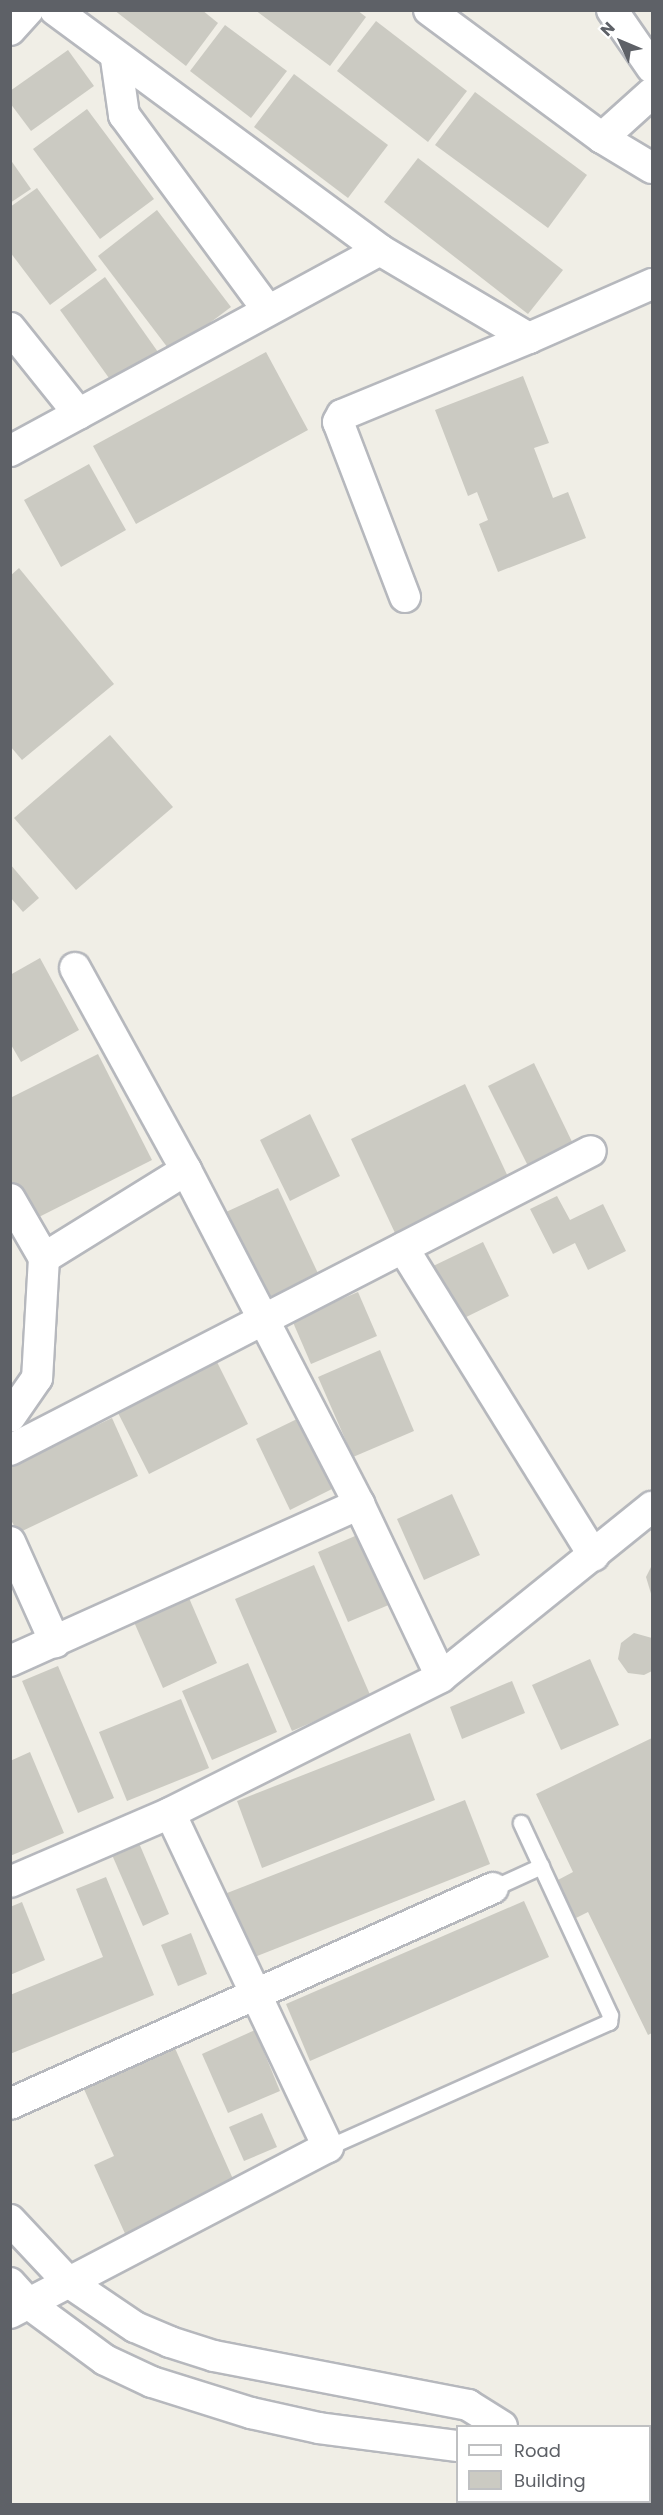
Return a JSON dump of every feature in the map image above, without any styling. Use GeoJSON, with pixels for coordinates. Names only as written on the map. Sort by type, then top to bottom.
{"type":"FeatureCollection","features":[{"type":"Feature","properties":{"kind":"street"},"geometry":{"type":"LineString","coordinates":[[10,30],[28,10]]}},
{"type":"Feature","properties":{"kind":"street"},"geometry":{"type":"LineString","coordinates":[[55,10],[116,59],[380,250],[529,338]]}},
{"type":"Feature","properties":{"kind":"street"},"geometry":{"type":"LineString","coordinates":[[429,10],[602,138],[652,168]]}},
{"type":"Feature","properties":{"kind":"street"},"geometry":{"type":"LineString","coordinates":[[612,10],[652,68]]}},
{"type":"Feature","properties":{"kind":"street"},"geometry":{"type":"LineString","coordinates":[[116,59],[124,115],[268,310]]}},
{"type":"Feature","properties":{"kind":"street"},"geometry":{"type":"LineString","coordinates":[[602,138],[652,93]]}},
{"type":"Feature","properties":{"kind":"street"},"geometry":{"type":"LineString","coordinates":[[10,451],[380,250]]}},
{"type":"Feature","properties":{"kind":"street"},"geometry":{"type":"LineString","coordinates":[[405,597],[338,422],[342,415],[652,285]]}},
{"type":"Feature","properties":{"kind":"street"},"geometry":{"type":"LineString","coordinates":[[10,328],[79,414]]}},
{"type":"Feature","properties":{"kind":"street"},"geometry":{"type":"LineString","coordinates":[[75,968],[186,1170],[359,1504],[441,1677]]}},
{"type":"Feature","properties":{"kind":"street"},"geometry":{"type":"LineString","coordinates":[[10,1450],[591,1150]]}},
{"type":"Feature","properties":{"kind":"street"},"geometry":{"type":"LineString","coordinates":[[44,1258],[186,1170]]}},
{"type":"Feature","properties":{"kind":"street"},"geometry":{"type":"LineString","coordinates":[[10,1199],[44,1258],[37,1378],[10,1418]]}},
{"type":"Feature","properties":{"kind":"street"},"geometry":{"type":"LineString","coordinates":[[403,1248],[594,1556]]}},
{"type":"Feature","properties":{"kind":"street"},"geometry":{"type":"LineString","coordinates":[[10,1661],[359,1504]]}},
{"type":"Feature","properties":{"kind":"street"},"geometry":{"type":"LineString","coordinates":[[10,1882],[170,1813],[441,1677],[652,1507]]}},
{"type":"Feature","properties":{"kind":"street"},"geometry":{"type":"LineString","coordinates":[[10,1542],[55,1642]]}},
{"type":"Feature","properties":{"kind":"street"},"geometry":{"type":"LineString","coordinates":[[17,2300],[68,2281],[328,2147],[170,1813]]}},
{"type":"Feature","properties":{"kind":"street"},"geometry":{"type":"LineString","coordinates":[[10,2104],[494,1887]]}},
{"type":"Feature","properties":{"kind":"street"},"geometry":{"type":"LineString","coordinates":[[10,2220],[68,2281],[135,2326],[170,2342],[214,2356],[468,2405],[499,2425]]}},
{"type":"Feature","properties":{"kind":"street"},"geometry":{"type":"LineString","coordinates":[[17,2300],[105,2360],[196,2397],[319,2428],[456,2446]]}},
{"type":"Feature","properties":{"kind":"lane"},"geometry":{"type":"LineString","coordinates":[[328,2147],[609,2022],[610,2015],[521,1823]]}},
{"type":"Feature","properties":{"kind":"lane"},"geometry":{"type":"LineString","coordinates":[[494,1887],[541,1866]]}},
{"type":"Feature","properties":{"kind":"building"},"geometry":{"type":"Polygon","coordinates":[[[114,10],[202,10],[218,23],[186,66],[114,10]]]}},
{"type":"Feature","properties":{"kind":"building"},"geometry":{"type":"Polygon","coordinates":[[[255,10],[357,10],[366,17],[330,66],[255,10]]]}},
{"type":"Feature","properties":{"kind":"building"},"geometry":{"type":"Polygon","coordinates":[[[376,21],[467,91],[428,142],[337,71],[376,21]]]}},
{"type":"Feature","properties":{"kind":"building"},"geometry":{"type":"Polygon","coordinates":[[[225,25],[287,71],[251,118],[190,71],[225,25]]]}},
{"type":"Feature","properties":{"kind":"building"},"geometry":{"type":"Polygon","coordinates":[[[68,50],[94,86],[31,131],[10,103],[10,91],[68,50]]]}},
{"type":"Feature","properties":{"kind":"building"},"geometry":{"type":"Polygon","coordinates":[[[294,74],[388,145],[348,198],[254,127],[294,74]]]}},
{"type":"Feature","properties":{"kind":"building"},"geometry":{"type":"Polygon","coordinates":[[[475,92],[587,175],[548,228],[435,145],[475,92]]]}},
{"type":"Feature","properties":{"kind":"building"},"geometry":{"type":"Polygon","coordinates":[[[87,109],[154,199],[100,239],[33,149],[87,109]]]}},
{"type":"Feature","properties":{"kind":"building"},"geometry":{"type":"Polygon","coordinates":[[[418,158],[563,270],[528,314],[384,202],[418,158]]]}},
{"type":"Feature","properties":{"kind":"building"},"geometry":{"type":"Polygon","coordinates":[[[10,159],[31,189],[10,203],[10,159]]]}},
{"type":"Feature","properties":{"kind":"building"},"geometry":{"type":"Polygon","coordinates":[[[37,188],[97,270],[50,305],[10,252],[10,207],[37,188]]]}},
{"type":"Feature","properties":{"kind":"building"},"geometry":{"type":"Polygon","coordinates":[[[157,210],[231,307],[171,352],[98,256],[157,210]]]}},
{"type":"Feature","properties":{"kind":"building"},"geometry":{"type":"Polygon","coordinates":[[[105,277],[158,352],[114,385],[60,310],[105,277]]]}},
{"type":"Feature","properties":{"kind":"building"},"geometry":{"type":"Polygon","coordinates":[[[266,352],[308,430],[136,524],[93,446],[266,352]]]}},
{"type":"Feature","properties":{"kind":"building"},"geometry":{"type":"Polygon","coordinates":[[[523,376],[549,443],[534,448],[553,498],[568,492],[586,538],[498,572],[479,524],[488,520],[477,492],[468,496],[435,410],[523,376]]]}},
{"type":"Feature","properties":{"kind":"building"},"geometry":{"type":"Polygon","coordinates":[[[89,464],[126,530],[61,567],[24,500],[89,464]]]}},
{"type":"Feature","properties":{"kind":"building"},"geometry":{"type":"Polygon","coordinates":[[[19,568],[114,684],[22,760],[10,746],[10,576],[19,568]]]}},
{"type":"Feature","properties":{"kind":"building"},"geometry":{"type":"Polygon","coordinates":[[[110,735],[173,807],[76,890],[14,818],[110,735]]]}},
{"type":"Feature","properties":{"kind":"building"},"geometry":{"type":"Polygon","coordinates":[[[10,864],[39,898],[23,912],[10,897],[10,864]]]}},
{"type":"Feature","properties":{"kind":"building"},"geometry":{"type":"Polygon","coordinates":[[[40,958],[79,1030],[21,1062],[10,1043],[10,975],[40,958]]]}},
{"type":"Feature","properties":{"kind":"building"},"geometry":{"type":"Polygon","coordinates":[[[98,1054],[152,1160],[31,1221],[10,1180],[10,1098],[98,1054]]]}},
{"type":"Feature","properties":{"kind":"building"},"geometry":{"type":"Polygon","coordinates":[[[534,1063],[576,1150],[531,1172],[488,1086],[534,1063]]]}},
{"type":"Feature","properties":{"kind":"building"},"geometry":{"type":"Polygon","coordinates":[[[465,1084],[509,1179],[395,1233],[351,1139],[465,1084]]]}},
{"type":"Feature","properties":{"kind":"building"},"geometry":{"type":"Polygon","coordinates":[[[310,1114],[340,1176],[290,1201],[260,1140],[310,1114]]]}},
{"type":"Feature","properties":{"kind":"building"},"geometry":{"type":"Polygon","coordinates":[[[278,1188],[323,1284],[271,1308],[226,1212],[278,1188]]]}},
{"type":"Feature","properties":{"kind":"building"},"geometry":{"type":"Polygon","coordinates":[[[557,1196],[570,1220],[603,1204],[626,1251],[588,1270],[575,1243],[553,1254],[530,1209],[557,1196]]]}},
{"type":"Feature","properties":{"kind":"building"},"geometry":{"type":"Polygon","coordinates":[[[483,1242],[509,1296],[454,1323],[427,1269],[483,1242]]]}},
{"type":"Feature","properties":{"kind":"building"},"geometry":{"type":"Polygon","coordinates":[[[358,1292],[377,1336],[311,1364],[292,1320],[358,1292]]]}},
{"type":"Feature","properties":{"kind":"building"},"geometry":{"type":"Polygon","coordinates":[[[380,1350],[414,1431],[353,1457],[318,1377],[380,1350]]]}},
{"type":"Feature","properties":{"kind":"building"},"geometry":{"type":"Polygon","coordinates":[[[215,1358],[248,1424],[149,1474],[116,1409],[215,1358]]]}},
{"type":"Feature","properties":{"kind":"building"},"geometry":{"type":"Polygon","coordinates":[[[112,1418],[138,1476],[18,1533],[10,1518],[10,1466],[112,1418]]]}},
{"type":"Feature","properties":{"kind":"building"},"geometry":{"type":"Polygon","coordinates":[[[297,1419],[332,1489],[290,1510],[256,1439],[297,1419]]]}},
{"type":"Feature","properties":{"kind":"building"},"geometry":{"type":"Polygon","coordinates":[[[452,1494],[480,1555],[424,1580],[397,1519],[452,1494]]]}},
{"type":"Feature","properties":{"kind":"building"},"geometry":{"type":"Polygon","coordinates":[[[362,1533],[391,1604],[348,1622],[318,1552],[362,1533]]]}},
{"type":"Feature","properties":{"kind":"building"},"geometry":{"type":"Polygon","coordinates":[[[314,1565],[371,1697],[292,1731],[235,1599],[314,1565]]]}},
{"type":"Feature","properties":{"kind":"building"},"geometry":{"type":"Polygon","coordinates":[[[652,1565],[652,1597],[646,1577],[652,1565]]]}},
{"type":"Feature","properties":{"kind":"building"},"geometry":{"type":"Polygon","coordinates":[[[189,1598],[217,1663],[163,1688],[134,1622],[189,1598]]]}},
{"type":"Feature","properties":{"kind":"building"},"geometry":{"type":"Polygon","coordinates":[[[634,1633],[652,1638],[652,1671],[644,1675],[628,1673],[618,1659],[621,1643],[634,1633]]]}},
{"type":"Feature","properties":{"kind":"building"},"geometry":{"type":"Polygon","coordinates":[[[590,1659],[619,1725],[561,1750],[532,1685],[590,1659]]]}},
{"type":"Feature","properties":{"kind":"building"},"geometry":{"type":"Polygon","coordinates":[[[248,1663],[277,1732],[212,1760],[182,1691],[248,1663]]]}},
{"type":"Feature","properties":{"kind":"building"},"geometry":{"type":"Polygon","coordinates":[[[58,1666],[114,1798],[78,1813],[22,1681],[58,1666]]]}},
{"type":"Feature","properties":{"kind":"building"},"geometry":{"type":"Polygon","coordinates":[[[512,1681],[525,1713],[462,1739],[450,1707],[512,1681]]]}},
{"type":"Feature","properties":{"kind":"building"},"geometry":{"type":"Polygon","coordinates":[[[181,1699],[209,1768],[127,1801],[99,1732],[181,1699]]]}},
{"type":"Feature","properties":{"kind":"building"},"geometry":{"type":"Polygon","coordinates":[[[410,1733],[435,1800],[262,1868],[237,1801],[410,1733]]]}},
{"type":"Feature","properties":{"kind":"building"},"geometry":{"type":"Polygon","coordinates":[[[652,1738],[652,2033],[648,2035],[588,1912],[574,1919],[556,1881],[573,1872],[536,1794],[652,1738]]]}},
{"type":"Feature","properties":{"kind":"building"},"geometry":{"type":"Polygon","coordinates":[[[30,1752],[64,1833],[10,1856],[10,1761],[30,1752]]]}},
{"type":"Feature","properties":{"kind":"building"},"geometry":{"type":"Polygon","coordinates":[[[465,1800],[490,1864],[247,1960],[222,1895],[465,1800]]]}},
{"type":"Feature","properties":{"kind":"building"},"geometry":{"type":"Polygon","coordinates":[[[136,1836],[169,1914],[143,1926],[109,1848],[136,1836]]]}},
{"type":"Feature","properties":{"kind":"building"},"geometry":{"type":"Polygon","coordinates":[[[106,1877],[154,1995],[10,2054],[10,1995],[103,1957],[76,1889],[106,1877]]]}},
{"type":"Feature","properties":{"kind":"building"},"geometry":{"type":"Polygon","coordinates":[[[524,1901],[549,1957],[310,2061],[286,2004],[524,1901]]]}},
{"type":"Feature","properties":{"kind":"building"},"geometry":{"type":"Polygon","coordinates":[[[22,1902],[45,1960],[10,1975],[10,1907],[22,1902]]]}},
{"type":"Feature","properties":{"kind":"building"},"geometry":{"type":"Polygon","coordinates":[[[191,1933],[207,1974],[178,1986],[161,1945],[191,1933]]]}},
{"type":"Feature","properties":{"kind":"building"},"geometry":{"type":"Polygon","coordinates":[[[255,2030],[280,2091],[228,2113],[202,2054],[255,2030]]]}},
{"type":"Feature","properties":{"kind":"building"},"geometry":{"type":"Polygon","coordinates":[[[174,2046],[237,2188],[127,2238],[94,2165],[114,2156],[83,2087],[174,2046]]]}},
{"type":"Feature","properties":{"kind":"building"},"geometry":{"type":"Polygon","coordinates":[[[262,2113],[277,2147],[244,2161],[229,2127],[262,2113]]]}}]}
